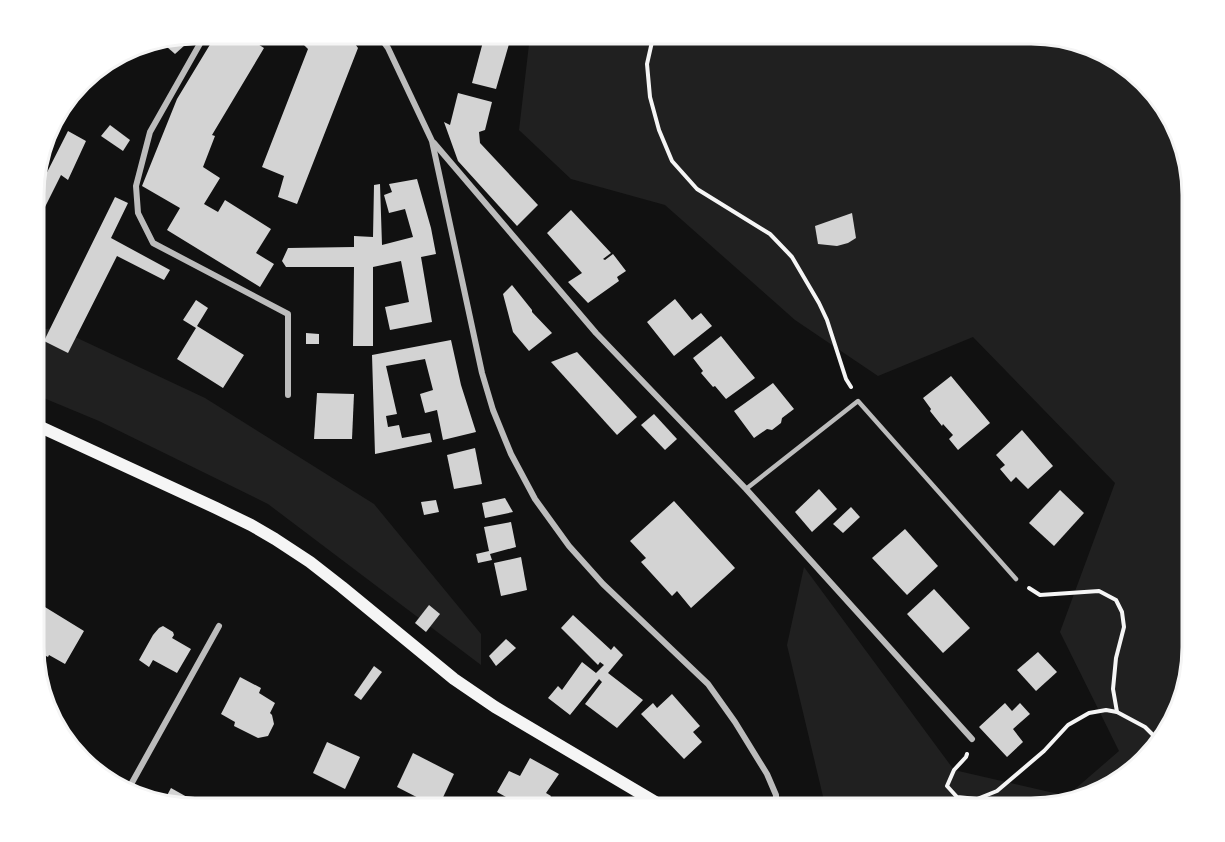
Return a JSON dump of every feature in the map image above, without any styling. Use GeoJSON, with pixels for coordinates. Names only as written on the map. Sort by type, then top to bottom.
{"type":"FeatureCollection","features":[{"type":"Feature","properties":{"kind":"main road"},"geometry":{"type":"LineString","coordinates":[[44,429],[216,508],[275,539],[342,587],[454,679],[495,707],[648,798]]}},
{"type":"Feature","properties":{"kind":"street"},"geometry":{"type":"LineString","coordinates":[[200,44],[150,132],[136,186],[138,213],[153,243],[288,314],[288,395]]}},
{"type":"Feature","properties":{"kind":"street"},"geometry":{"type":"LineString","coordinates":[[385,44],[432,141],[482,373],[493,410],[511,454],[535,499],[569,546],[603,584],[708,684],[767,774],[776,798]]}},
{"type":"Feature","properties":{"kind":"street"},"geometry":{"type":"LineString","coordinates":[[432,141],[596,333],[746,489],[972,739]]}},
{"type":"Feature","properties":{"kind":"street"},"geometry":{"type":"LineString","coordinates":[[131,784],[219,626]]}},
{"type":"Feature","properties":{"kind":"lane"},"geometry":{"type":"LineString","coordinates":[[746,489],[858,401],[1016,579]]}},
{"type":"Feature","properties":{"kind":"path"},"geometry":{"type":"LineString","coordinates":[[652,44],[647,64],[650,97],[659,130],[672,161],[697,189],[770,234],[792,257],[827,320],[846,379],[858,401]]}},
{"type":"Feature","properties":{"kind":"path"},"geometry":{"type":"LineString","coordinates":[[1016,579],[1040,595],[1099,591],[1116,600],[1122,612],[1124,627],[1116,658],[1113,689],[1117,712]]}},
{"type":"Feature","properties":{"kind":"path"},"geometry":{"type":"LineString","coordinates":[[980,798],[997,791],[1044,752],[1068,725],[1089,713],[1117,712],[1145,727],[1153,735]]}},
{"type":"Feature","properties":{"kind":"path"},"geometry":{"type":"LineString","coordinates":[[967,798],[957,797],[947,786],[954,770],[966,757],[972,739]]}},
{"type":"Feature","properties":{"kind":"shaded area"},"geometry":{"type":"Polygon","coordinates":[[[529,44],[1040,44],[1060,46],[1097,59],[1130,81],[1144,95],[1161,119],[1170,137],[1179,165],[1181,185],[1181,657],[1179,677],[1170,705],[1150,739],[1130,761],[1097,783],[1071,793],[1119,751],[1060,632],[1115,483],[973,337],[878,376],[795,320],[665,205],[571,179],[519,130],[529,44]]]}},
{"type":"Feature","properties":{"kind":"shaded area"},"geometry":{"type":"Polygon","coordinates":[[[56,328],[205,398],[374,504],[481,634],[481,665],[268,504],[99,421],[44,398],[44,329],[56,328]]]}},
{"type":"Feature","properties":{"kind":"shaded area"},"geometry":{"type":"Polygon","coordinates":[[[804,567],[954,770],[1063,795],[1030,798],[823,798],[787,645],[804,567]]]}},
{"type":"Feature","properties":{"kind":"building"},"geometry":{"type":"Polygon","coordinates":[[[210,44],[258,44],[264,48],[212,135],[215,136],[203,167],[220,178],[204,204],[218,212],[225,200],[271,229],[256,253],[274,264],[260,287],[167,230],[180,208],[142,186],[177,99],[210,44]]]}},
{"type":"Feature","properties":{"kind":"building"},"geometry":{"type":"Polygon","coordinates":[[[303,44],[355,44],[358,48],[297,204],[278,197],[284,176],[262,167],[308,49],[303,44]]]}},
{"type":"Feature","properties":{"kind":"building"},"geometry":{"type":"Polygon","coordinates":[[[482,44],[509,44],[496,89],[472,83],[482,44]]]}},
{"type":"Feature","properties":{"kind":"building"},"geometry":{"type":"Polygon","coordinates":[[[185,45],[175,54],[167,47],[185,45]]]}},
{"type":"Feature","properties":{"kind":"building"},"geometry":{"type":"Polygon","coordinates":[[[458,93],[492,102],[485,130],[479,132],[480,143],[538,205],[517,226],[458,161],[444,122],[450,125],[458,93]]]}},
{"type":"Feature","properties":{"kind":"building"},"geometry":{"type":"Polygon","coordinates":[[[110,125],[130,140],[123,151],[101,136],[110,125]]]}},
{"type":"Feature","properties":{"kind":"building"},"geometry":{"type":"Polygon","coordinates":[[[68,131],[86,141],[68,180],[61,175],[44,209],[45,176],[68,131]]]}},
{"type":"Feature","properties":{"kind":"building"},"geometry":{"type":"Polygon","coordinates":[[[417,179],[436,254],[421,257],[432,322],[390,330],[385,307],[409,302],[401,261],[373,267],[373,346],[353,346],[354,267],[286,267],[282,261],[288,248],[354,247],[354,236],[373,237],[374,185],[380,184],[382,245],[413,237],[405,209],[389,213],[384,195],[392,192],[389,184],[417,179]]]}},
{"type":"Feature","properties":{"kind":"building"},"geometry":{"type":"Polygon","coordinates":[[[115,197],[128,203],[111,238],[170,270],[164,280],[117,256],[68,353],[44,341],[115,197]]]}},
{"type":"Feature","properties":{"kind":"building"},"geometry":{"type":"Polygon","coordinates":[[[571,210],[611,253],[603,259],[613,254],[626,271],[617,277],[619,281],[588,303],[568,282],[582,273],[547,233],[571,210]]]}},
{"type":"Feature","properties":{"kind":"building"},"geometry":{"type":"Polygon","coordinates":[[[852,213],[856,238],[837,246],[818,244],[815,226],[852,213]]]}},
{"type":"Feature","properties":{"kind":"building"},"geometry":{"type":"Polygon","coordinates":[[[512,285],[532,312],[552,333],[529,351],[513,332],[503,294],[512,285]]]}},
{"type":"Feature","properties":{"kind":"building"},"geometry":{"type":"Polygon","coordinates":[[[675,299],[692,320],[701,313],[712,326],[674,356],[647,322],[675,299]]]}},
{"type":"Feature","properties":{"kind":"building"},"geometry":{"type":"Polygon","coordinates":[[[196,300],[208,308],[197,326],[244,355],[223,388],[177,359],[196,328],[183,320],[196,300]]]}},
{"type":"Feature","properties":{"kind":"building"},"geometry":{"type":"Polygon","coordinates":[[[306,333],[319,334],[319,344],[306,344],[306,333]]]}},
{"type":"Feature","properties":{"kind":"building"},"geometry":{"type":"Polygon","coordinates":[[[721,336],[755,378],[726,399],[701,373],[703,371],[693,358],[721,336]]]}},
{"type":"Feature","properties":{"kind":"building"},"geometry":{"type":"Polygon","coordinates":[[[451,340],[461,385],[476,432],[443,440],[437,410],[425,413],[420,394],[433,390],[425,359],[386,366],[397,414],[386,416],[388,427],[399,425],[402,438],[430,433],[432,442],[375,454],[372,355],[451,340]]]}},
{"type":"Feature","properties":{"kind":"building"},"geometry":{"type":"Polygon","coordinates":[[[577,352],[637,417],[617,435],[551,362],[577,352]]]}},
{"type":"Feature","properties":{"kind":"building"},"geometry":{"type":"Polygon","coordinates":[[[951,376],[990,423],[958,450],[949,439],[953,435],[943,424],[942,426],[923,398],[951,376]]]}},
{"type":"Feature","properties":{"kind":"building"},"geometry":{"type":"Polygon","coordinates":[[[773,383],[794,409],[772,430],[767,429],[754,438],[734,411],[773,383]]]}},
{"type":"Feature","properties":{"kind":"building"},"geometry":{"type":"Polygon","coordinates":[[[317,393],[354,394],[352,439],[314,439],[317,393]]]}},
{"type":"Feature","properties":{"kind":"building"},"geometry":{"type":"Polygon","coordinates":[[[654,414],[677,439],[665,450],[641,425],[654,414]]]}},
{"type":"Feature","properties":{"kind":"building"},"geometry":{"type":"Polygon","coordinates":[[[1022,430],[1053,466],[1028,489],[1016,477],[1011,482],[1000,469],[1005,465],[996,455],[1022,430]]]}},
{"type":"Feature","properties":{"kind":"building"},"geometry":{"type":"Polygon","coordinates":[[[475,448],[482,484],[454,489],[447,455],[475,448]]]}},
{"type":"Feature","properties":{"kind":"building"},"geometry":{"type":"Polygon","coordinates":[[[819,489],[837,509],[812,532],[795,512],[819,489]]]}},
{"type":"Feature","properties":{"kind":"building"},"geometry":{"type":"Polygon","coordinates":[[[1060,490],[1084,513],[1054,546],[1029,523],[1060,490]]]}},
{"type":"Feature","properties":{"kind":"building"},"geometry":{"type":"Polygon","coordinates":[[[505,498],[513,512],[485,518],[482,503],[505,498]]]}},
{"type":"Feature","properties":{"kind":"building"},"geometry":{"type":"Polygon","coordinates":[[[436,500],[439,512],[424,515],[421,502],[436,500]]]}},
{"type":"Feature","properties":{"kind":"building"},"geometry":{"type":"Polygon","coordinates":[[[674,501],[735,568],[691,608],[677,591],[672,596],[641,562],[646,558],[630,541],[674,501]]]}},
{"type":"Feature","properties":{"kind":"building"},"geometry":{"type":"Polygon","coordinates":[[[851,507],[860,517],[843,533],[833,524],[851,507]]]}},
{"type":"Feature","properties":{"kind":"building"},"geometry":{"type":"Polygon","coordinates":[[[511,522],[516,547],[490,554],[492,560],[478,563],[476,554],[489,551],[484,527],[511,522]]]}},
{"type":"Feature","properties":{"kind":"building"},"geometry":{"type":"Polygon","coordinates":[[[905,529],[938,566],[907,595],[872,558],[905,529]]]}},
{"type":"Feature","properties":{"kind":"building"},"geometry":{"type":"Polygon","coordinates":[[[521,557],[527,590],[501,596],[494,563],[521,557]]]}},
{"type":"Feature","properties":{"kind":"building"},"geometry":{"type":"Polygon","coordinates":[[[934,589],[970,628],[943,653],[907,614],[934,589]]]}},
{"type":"Feature","properties":{"kind":"building"},"geometry":{"type":"Polygon","coordinates":[[[429,605],[440,614],[426,632],[415,623],[429,605]]]}},
{"type":"Feature","properties":{"kind":"building"},"geometry":{"type":"Polygon","coordinates":[[[44,606],[84,631],[65,664],[49,655],[48,657],[44,655],[44,606]]]}},
{"type":"Feature","properties":{"kind":"building"},"geometry":{"type":"Polygon","coordinates":[[[573,615],[611,650],[614,646],[623,655],[608,673],[643,700],[617,728],[585,704],[602,682],[599,679],[570,715],[548,698],[558,686],[562,690],[582,662],[596,673],[604,665],[600,662],[598,665],[561,628],[573,615]]]}},
{"type":"Feature","properties":{"kind":"building"},"geometry":{"type":"Polygon","coordinates":[[[163,626],[173,632],[172,638],[191,649],[177,673],[153,660],[149,667],[139,660],[153,635],[163,626]]]}},
{"type":"Feature","properties":{"kind":"building"},"geometry":{"type":"Polygon","coordinates":[[[506,639],[516,648],[496,666],[489,656],[506,639]]]}},
{"type":"Feature","properties":{"kind":"building"},"geometry":{"type":"Polygon","coordinates":[[[1038,652],[1057,672],[1036,691],[1017,670],[1038,652]]]}},
{"type":"Feature","properties":{"kind":"building"},"geometry":{"type":"Polygon","coordinates":[[[374,666],[382,672],[361,700],[354,695],[374,666]]]}},
{"type":"Feature","properties":{"kind":"building"},"geometry":{"type":"Polygon","coordinates":[[[240,677],[261,688],[259,693],[275,703],[270,713],[274,724],[268,736],[258,738],[234,726],[235,722],[221,714],[240,677]]]}},
{"type":"Feature","properties":{"kind":"building"},"geometry":{"type":"Polygon","coordinates":[[[672,694],[700,726],[693,732],[702,742],[684,759],[641,714],[653,703],[657,708],[672,694]]]}},
{"type":"Feature","properties":{"kind":"building"},"geometry":{"type":"Polygon","coordinates":[[[1005,703],[1012,711],[1020,703],[1030,714],[1013,729],[1023,742],[1007,757],[979,727],[1005,703]]]}},
{"type":"Feature","properties":{"kind":"building"},"geometry":{"type":"Polygon","coordinates":[[[327,742],[360,757],[345,789],[313,773],[327,742]]]}},
{"type":"Feature","properties":{"kind":"building"},"geometry":{"type":"Polygon","coordinates":[[[413,753],[454,774],[443,798],[418,798],[397,787],[413,753]]]}},
{"type":"Feature","properties":{"kind":"building"},"geometry":{"type":"Polygon","coordinates":[[[530,758],[559,774],[546,793],[551,796],[550,798],[505,798],[497,792],[509,771],[520,776],[530,758]]]}},
{"type":"Feature","properties":{"kind":"building"},"geometry":{"type":"Polygon","coordinates":[[[171,788],[189,798],[185,798],[167,796],[171,788]]]}}]}
